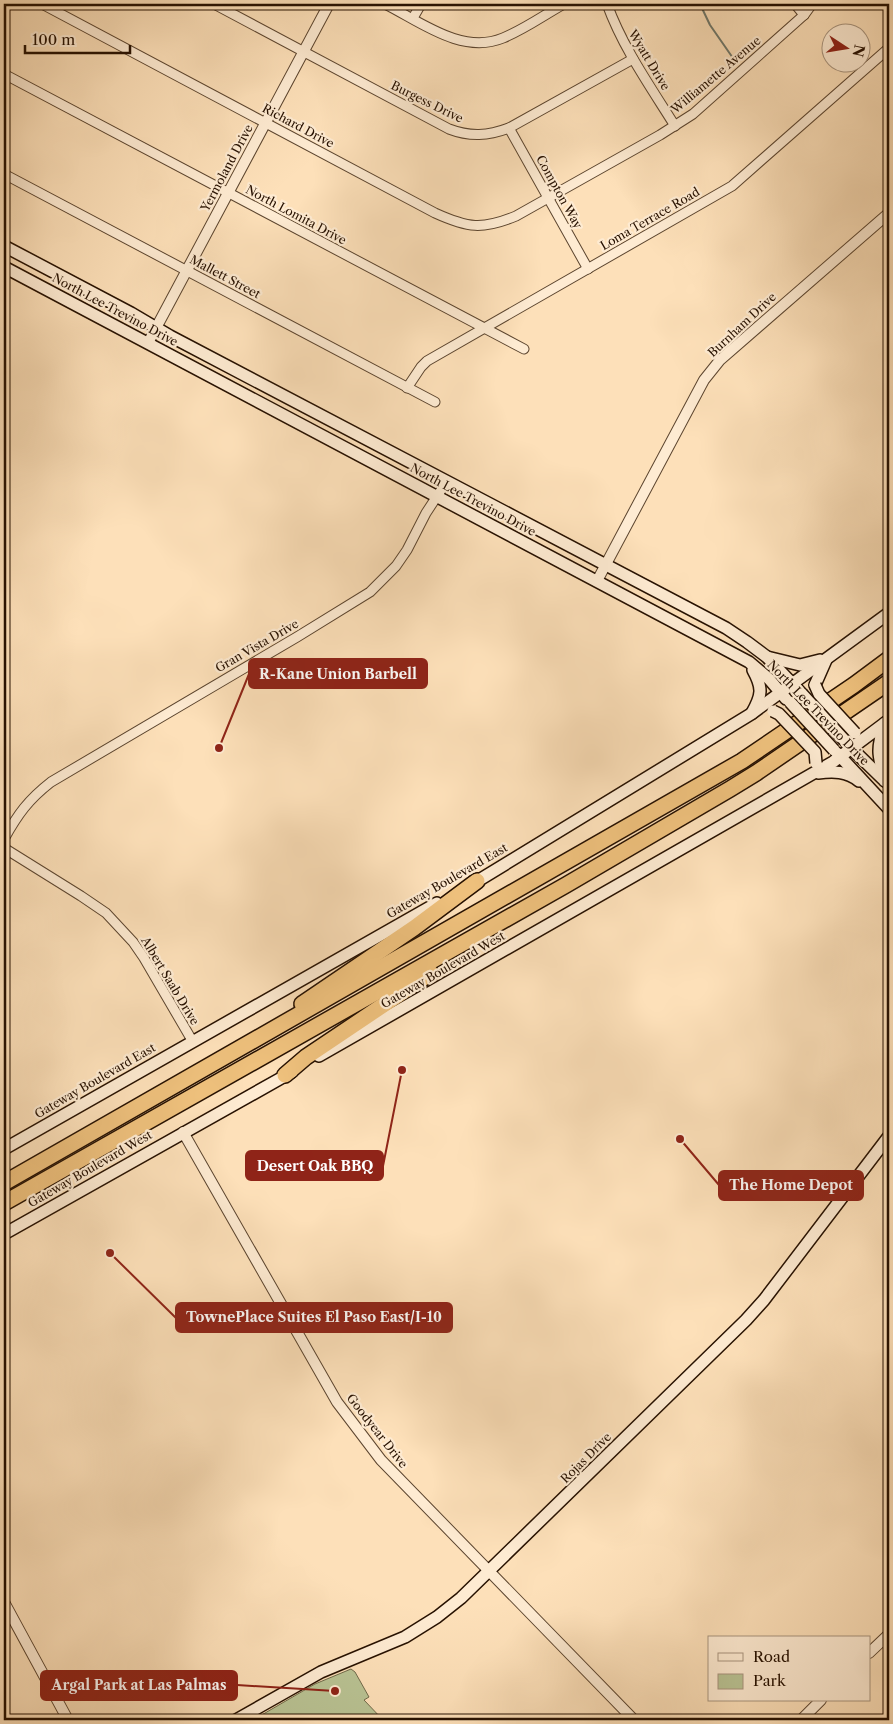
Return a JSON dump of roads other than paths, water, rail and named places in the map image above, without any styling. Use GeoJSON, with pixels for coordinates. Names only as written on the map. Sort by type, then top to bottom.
{"type":"FeatureCollection","features":[{"type":"Feature","properties":{"kind":"highway"},"geometry":{"type":"LineString","coordinates":[[4,1183],[742,760],[854,685],[889,659]]}},
{"type":"Feature","properties":{"kind":"highway"},"geometry":{"type":"LineString","coordinates":[[4,1203],[566,885],[756,773],[889,682]]}},
{"type":"Feature","properties":{"kind":"highway"},"geometry":{"type":"LineString","coordinates":[[273,1030],[300,1005],[414,928],[476,881]]}},
{"type":"Feature","properties":{"kind":"highway"},"geometry":{"type":"LineString","coordinates":[[285,1075],[306,1057],[396,995],[515,922],[566,885]]}},
{"type":"Feature","properties":{"kind":"main road","name":"North Lee Trevino Drive"},"geometry":{"type":"LineString","coordinates":[[4,246],[726,628],[767,657],[887,784]]}},
{"type":"Feature","properties":{"kind":"main road","name":"North Lee Trevino Drive"},"geometry":{"type":"LineString","coordinates":[[4,267],[749,662],[790,702],[889,809]]}},
{"type":"Feature","properties":{"kind":"main road","name":"Gateway Boulevard East"},"geometry":{"type":"LineString","coordinates":[[4,1149],[476,881],[752,714],[889,613]]}},
{"type":"Feature","properties":{"kind":"main road"},"geometry":{"type":"LineString","coordinates":[[767,657],[800,665],[827,659]]}},
{"type":"Feature","properties":{"kind":"main road"},"geometry":{"type":"LineString","coordinates":[[827,659],[815,686],[819,694],[854,733],[862,735],[873,733]]}},
{"type":"Feature","properties":{"kind":"main road"},"geometry":{"type":"LineString","coordinates":[[749,662],[759,681],[760,688],[758,702],[752,714]]}},
{"type":"Feature","properties":{"kind":"main road"},"geometry":{"type":"LineString","coordinates":[[752,714],[773,711],[778,714],[815,752],[816,763],[812,774],[832,771],[849,774],[873,790]]}},
{"type":"Feature","properties":{"kind":"main road"},"geometry":{"type":"LineString","coordinates":[[887,722],[879,740],[878,751],[887,784]]}},
{"type":"Feature","properties":{"kind":"main road","name":"Gateway Boulevard West"},"geometry":{"type":"LineString","coordinates":[[4,1234],[812,774],[838,753],[873,733],[887,722]]}},
{"type":"Feature","properties":{"kind":"main road","name":"Rojas Drive"},"geometry":{"type":"LineString","coordinates":[[236,1720],[321,1672],[392,1643],[420,1628],[461,1598],[742,1324],[764,1300],[889,1136]]}},
{"type":"Feature","properties":{"kind":"street","name":"Richard Drive"},"geometry":{"type":"LineString","coordinates":[[42,4],[435,213],[458,223],[482,226],[495,225],[548,199]]}},
{"type":"Feature","properties":{"kind":"street","name":"Burgess Drive"},"geometry":{"type":"LineString","coordinates":[[214,4],[459,132],[482,135],[493,134],[509,128],[633,59]]}},
{"type":"Feature","properties":{"kind":"street","name":"Yermoland Drive"},"geometry":{"type":"LineString","coordinates":[[148,343],[329,4]]}},
{"type":"Feature","properties":{"kind":"street"},"geometry":{"type":"LineString","coordinates":[[386,4],[454,39],[469,43],[482,43],[504,38],[564,4]]}},
{"type":"Feature","properties":{"kind":"street"},"geometry":{"type":"LineString","coordinates":[[413,18],[421,4]]}},
{"type":"Feature","properties":{"kind":"street","name":"Wyatt Drive"},"geometry":{"type":"LineString","coordinates":[[607,4],[613,22],[633,59],[675,126]]}},
{"type":"Feature","properties":{"kind":"street"},"geometry":{"type":"LineString","coordinates":[[795,4],[804,15]]}},
{"type":"Feature","properties":{"kind":"street","name":"Williamette Avenue"},"geometry":{"type":"LineString","coordinates":[[548,199],[693,114],[804,15],[812,4]]}},
{"type":"Feature","properties":{"kind":"street","name":"Loma Terrace Road"},"geometry":{"type":"LineString","coordinates":[[407,388],[427,361],[732,186],[889,48]]}},
{"type":"Feature","properties":{"kind":"street","name":"North Lomita Drive"},"geometry":{"type":"LineString","coordinates":[[4,74],[524,348]]}},
{"type":"Feature","properties":{"kind":"street","name":"Compton Way"},"geometry":{"type":"LineString","coordinates":[[509,128],[588,269]]}},
{"type":"Feature","properties":{"kind":"street","name":"Mallett Street"},"geometry":{"type":"LineString","coordinates":[[4,174],[435,402]]}},
{"type":"Feature","properties":{"kind":"street","name":"Burnham Drive"},"geometry":{"type":"LineString","coordinates":[[597,581],[704,380],[720,360],[889,212]]}},
{"type":"Feature","properties":{"kind":"street","name":"Gran Vista Drive"},"geometry":{"type":"LineString","coordinates":[[4,839],[17,814],[52,782],[359,600],[376,587],[396,566],[407,550],[436,496],[447,481]]}},
{"type":"Feature","properties":{"kind":"street","name":"Albert Saab Drive"},"geometry":{"type":"LineString","coordinates":[[4,848],[106,913],[133,942],[144,958],[193,1042]]}},
{"type":"Feature","properties":{"kind":"street","name":"Goodyear Drive"},"geometry":{"type":"LineString","coordinates":[[183,1132],[337,1402],[380,1460],[634,1720]]}},
{"type":"Feature","properties":{"kind":"street"},"geometry":{"type":"LineString","coordinates":[[4,1602],[68,1720]]}},
{"type":"Feature","properties":{"kind":"street"},"geometry":{"type":"LineString","coordinates":[[870,1652],[889,1634]]}},
{"type":"Feature","properties":{"kind":"street"},"geometry":{"type":"LineString","coordinates":[[801,1720],[819,1702]]}},
{"type":"Feature","properties":{"kind":"waterway"},"geometry":{"type":"LineString","coordinates":[[700,4],[710,25],[735,61]]}},
{"type":"Feature","properties":{"kind":"place","name":"R-Kane Union Barbell"},"geometry":{"type":"Point","coordinates":[219,748]}},
{"type":"Feature","properties":{"kind":"place","name":"Desert Oak BBQ"},"geometry":{"type":"Point","coordinates":[402,1070]}},
{"type":"Feature","properties":{"kind":"place","name":"The Home Depot"},"geometry":{"type":"Point","coordinates":[680,1139]}},
{"type":"Feature","properties":{"kind":"place","name":"TownePlace Suites El Paso East/I-10"},"geometry":{"type":"Point","coordinates":[110,1253]}},
{"type":"Feature","properties":{"kind":"place","name":"Argal Park at Las Palmas"},"geometry":{"type":"Point","coordinates":[335,1691]}}]}
